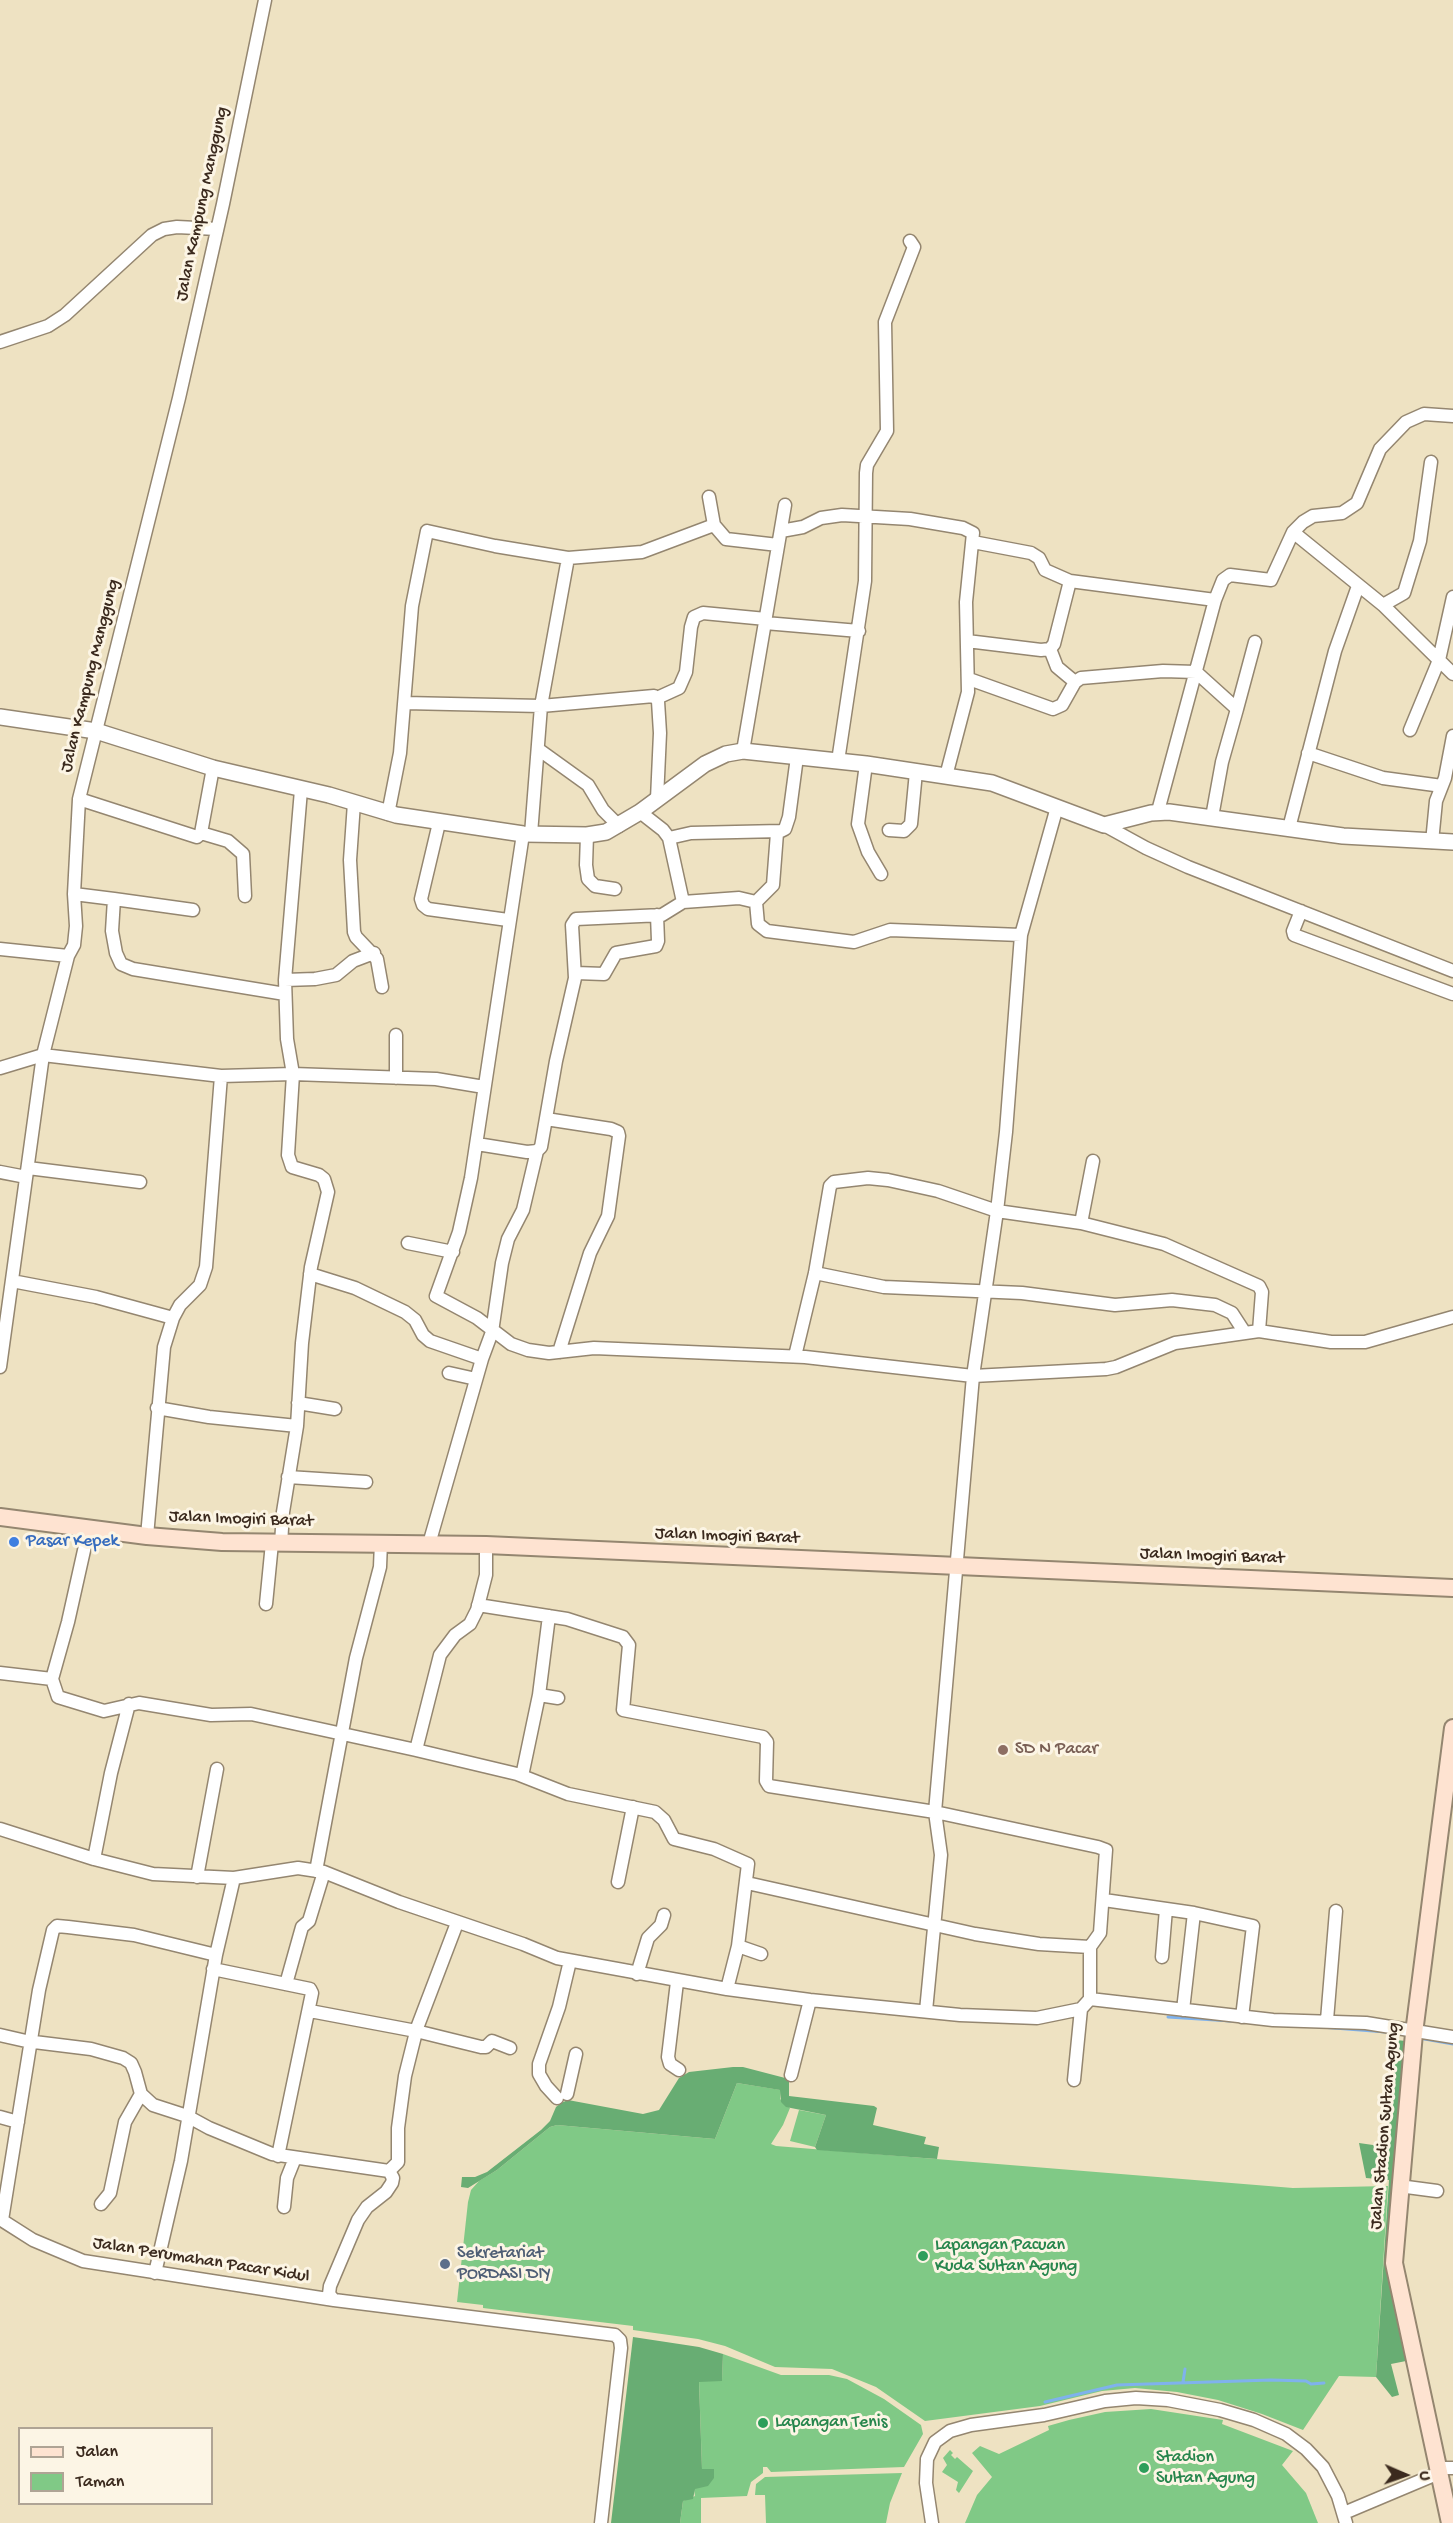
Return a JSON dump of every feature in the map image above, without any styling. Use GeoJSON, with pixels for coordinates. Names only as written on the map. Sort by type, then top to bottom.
{"type":"FeatureCollection","features":[{"type":"Feature","properties":{"kind":"main road","name":"Jalan Imogiri Barat"},"geometry":{"type":"LineString","coordinates":[[0,1517],[147,1536],[277,1544],[381,1547],[429,1544],[486,1549],[1453,1588]]}},
{"type":"Feature","properties":{"kind":"main road","name":"Jalan Stadion Sultan Agung"},"geometry":{"type":"LineString","coordinates":[[1450,2523],[1443,2470],[1395,2273],[1399,2186],[1414,2034],[1453,1728]]}},
{"type":"Feature","properties":{"kind":"street","name":"Jalan Kampung Manggung"},"geometry":{"type":"LineString","coordinates":[[0,1367],[43,1055],[68,956],[74,945],[79,799],[179,398],[265,0]]}},
{"type":"Feature","properties":{"kind":"street"},"geometry":{"type":"LineString","coordinates":[[0,342],[48,326],[65,315],[152,235],[164,229],[177,227],[217,229]]}},
{"type":"Feature","properties":{"kind":"street"},"geometry":{"type":"LineString","coordinates":[[838,761],[859,631],[866,569],[864,518],[866,469],[887,431],[885,322],[914,247],[910,241]]}},
{"type":"Feature","properties":{"kind":"street"},"geometry":{"type":"LineString","coordinates":[[1158,812],[1215,600],[1223,580],[1230,575],[1271,580],[1293,532],[1313,516],[1342,513],[1356,503],[1380,449],[1406,422],[1424,414],[1453,416]]}},
{"type":"Feature","properties":{"kind":"street"},"geometry":{"type":"LineString","coordinates":[[1383,605],[1404,593],[1420,542],[1431,462]]}},
{"type":"Feature","properties":{"kind":"street"},"geometry":{"type":"LineString","coordinates":[[709,497],[714,525],[726,539],[778,545]]}},
{"type":"Feature","properties":{"kind":"street"},"geometry":{"type":"LineString","coordinates":[[743,751],[785,505]]}},
{"type":"Feature","properties":{"kind":"street"},"geometry":{"type":"LineString","coordinates":[[780,531],[803,527],[828,517],[910,519],[963,528],[974,533],[966,591],[969,679],[966,700],[946,776]]}},
{"type":"Feature","properties":{"kind":"street"},"geometry":{"type":"LineString","coordinates":[[388,813],[400,753],[409,623],[427,531],[495,546],[568,558],[642,552],[714,525]]}},
{"type":"Feature","properties":{"kind":"street"},"geometry":{"type":"LineString","coordinates":[[1293,532],[1383,605],[1453,674]]}},
{"type":"Feature","properties":{"kind":"street"},"geometry":{"type":"LineString","coordinates":[[974,542],[1030,553],[1039,558],[1045,570],[1070,581],[1215,600]]}},
{"type":"Feature","properties":{"kind":"street"},"geometry":{"type":"LineString","coordinates":[[568,558],[541,706],[527,834],[508,921],[477,1144],[453,1252],[436,1296],[477,1318],[492,1332],[511,1344],[528,1350],[559,1352],[606,1348],[795,1356],[973,1376],[1106,1369],[1175,1343],[1259,1331],[1357,1343],[1453,1317]]}},
{"type":"Feature","properties":{"kind":"street"},"geometry":{"type":"LineString","coordinates":[[967,641],[1041,650],[1050,649],[1054,644],[1070,581]]}},
{"type":"Feature","properties":{"kind":"street"},"geometry":{"type":"LineString","coordinates":[[1289,828],[1335,651],[1358,586]]}},
{"type":"Feature","properties":{"kind":"street"},"geometry":{"type":"LineString","coordinates":[[1410,730],[1438,660],[1453,597]]}},
{"type":"Feature","properties":{"kind":"street"},"geometry":{"type":"LineString","coordinates":[[405,703],[541,706],[648,696],[657,698],[679,688],[686,672],[694,617],[703,613],[859,631]]}},
{"type":"Feature","properties":{"kind":"street"},"geometry":{"type":"LineString","coordinates":[[1212,817],[1222,762],[1255,642]]}},
{"type":"Feature","properties":{"kind":"street"},"geometry":{"type":"LineString","coordinates":[[1050,649],[1061,672],[1075,682]]}},
{"type":"Feature","properties":{"kind":"street"},"geometry":{"type":"LineString","coordinates":[[969,679],[1053,709],[1062,705],[1075,682],[1081,678],[1163,671],[1196,672],[1237,709]]}},
{"type":"Feature","properties":{"kind":"street"},"geometry":{"type":"LineString","coordinates":[[657,698],[660,732],[657,799]]}},
{"type":"Feature","properties":{"kind":"street"},"geometry":{"type":"LineString","coordinates":[[0,717],[96,731],[213,768],[388,813],[439,823],[527,834],[587,835],[606,832],[640,812],[705,764],[743,751],[866,764],[1002,785],[1104,825],[1171,860],[1453,971]]}},
{"type":"Feature","properties":{"kind":"street"},"geometry":{"type":"LineString","coordinates":[[1432,842],[1437,801],[1453,736]]}},
{"type":"Feature","properties":{"kind":"street"},"geometry":{"type":"LineString","coordinates":[[538,749],[588,785],[603,810],[619,826]]}},
{"type":"Feature","properties":{"kind":"street"},"geometry":{"type":"LineString","coordinates":[[1308,753],[1389,780],[1442,786]]}},
{"type":"Feature","properties":{"kind":"street"},"geometry":{"type":"LineString","coordinates":[[669,838],[691,833],[777,833],[785,829],[789,817],[797,757]]}},
{"type":"Feature","properties":{"kind":"street"},"geometry":{"type":"LineString","coordinates":[[866,764],[858,824],[867,852],[881,874]]}},
{"type":"Feature","properties":{"kind":"street"},"geometry":{"type":"LineString","coordinates":[[201,833],[213,768]]}},
{"type":"Feature","properties":{"kind":"street"},"geometry":{"type":"LineString","coordinates":[[889,831],[903,831],[911,824],[916,772]]}},
{"type":"Feature","properties":{"kind":"street"},"geometry":{"type":"LineString","coordinates":[[266,1604],[297,1426],[310,1274],[328,1192],[328,1185],[319,1175],[296,1169],[289,1164],[293,1074],[287,1039],[285,980],[301,790]]}},
{"type":"Feature","properties":{"kind":"street"},"geometry":{"type":"LineString","coordinates":[[79,799],[194,837],[201,833],[228,841],[243,854],[245,896]]}},
{"type":"Feature","properties":{"kind":"street"},"geometry":{"type":"LineString","coordinates":[[354,803],[350,860],[354,932],[360,942],[374,953],[379,966],[382,987]]}},
{"type":"Feature","properties":{"kind":"street"},"geometry":{"type":"LineString","coordinates":[[926,2011],[941,1855],[935,1812],[973,1376],[1006,1132],[1021,935],[1057,807]]}},
{"type":"Feature","properties":{"kind":"street"},"geometry":{"type":"LineString","coordinates":[[640,812],[663,830],[669,838],[683,902]]}},
{"type":"Feature","properties":{"kind":"street"},"geometry":{"type":"LineString","coordinates":[[1104,825],[1158,812],[1362,837],[1453,842]]}},
{"type":"Feature","properties":{"kind":"street"},"geometry":{"type":"LineString","coordinates":[[439,823],[421,899],[423,906],[428,909],[508,921]]}},
{"type":"Feature","properties":{"kind":"street"},"geometry":{"type":"LineString","coordinates":[[756,902],[773,885],[777,833]]}},
{"type":"Feature","properties":{"kind":"street"},"geometry":{"type":"LineString","coordinates":[[587,835],[588,879],[599,888],[615,889]]}},
{"type":"Feature","properties":{"kind":"street"},"geometry":{"type":"LineString","coordinates":[[74,894],[194,910]]}},
{"type":"Feature","properties":{"kind":"street"},"geometry":{"type":"LineString","coordinates":[[429,1544],[476,1379],[492,1332],[502,1263],[508,1239],[523,1210],[537,1151],[543,1143],[556,1062],[576,973],[572,927],[574,920],[657,915],[666,913],[683,902],[739,898],[756,902]]}},
{"type":"Feature","properties":{"kind":"street"},"geometry":{"type":"LineString","coordinates":[[114,899],[112,931],[116,953],[121,964],[133,969],[285,993]]}},
{"type":"Feature","properties":{"kind":"street"},"geometry":{"type":"LineString","coordinates":[[756,902],[758,924],[762,930],[802,936],[854,942],[890,930],[1021,935]]}},
{"type":"Feature","properties":{"kind":"street"},"geometry":{"type":"LineString","coordinates":[[1300,911],[1293,931],[1294,935],[1453,994]]}},
{"type":"Feature","properties":{"kind":"street"},"geometry":{"type":"LineString","coordinates":[[576,973],[604,974],[616,952],[656,946],[658,941],[657,915]]}},
{"type":"Feature","properties":{"kind":"street"},"geometry":{"type":"LineString","coordinates":[[0,949],[68,956]]}},
{"type":"Feature","properties":{"kind":"street"},"geometry":{"type":"LineString","coordinates":[[285,980],[315,979],[336,975],[347,964],[374,953]]}},
{"type":"Feature","properties":{"kind":"street"},"geometry":{"type":"LineString","coordinates":[[396,1035],[396,1078]]}},
{"type":"Feature","properties":{"kind":"street"},"geometry":{"type":"LineString","coordinates":[[0,1068],[43,1055],[221,1076],[293,1074],[436,1079],[484,1087]]}},
{"type":"Feature","properties":{"kind":"street"},"geometry":{"type":"LineString","coordinates":[[147,1536],[164,1347],[173,1318],[180,1305],[200,1285],[206,1267],[221,1076]]}},
{"type":"Feature","properties":{"kind":"street"},"geometry":{"type":"LineString","coordinates":[[546,1119],[611,1129],[618,1132],[619,1136],[608,1216],[590,1253],[559,1352]]}},
{"type":"Feature","properties":{"kind":"street"},"geometry":{"type":"LineString","coordinates":[[477,1144],[521,1151],[537,1151]]}},
{"type":"Feature","properties":{"kind":"street"},"geometry":{"type":"LineString","coordinates":[[1081,1223],[1093,1161]]}},
{"type":"Feature","properties":{"kind":"street"},"geometry":{"type":"LineString","coordinates":[[0,1172],[140,1182]]}},
{"type":"Feature","properties":{"kind":"street"},"geometry":{"type":"LineString","coordinates":[[795,1356],[815,1273],[830,1188],[834,1182],[868,1178],[938,1191],[997,1211],[1081,1223],[1164,1244],[1257,1285],[1262,1292],[1259,1331]]}},
{"type":"Feature","properties":{"kind":"street"},"geometry":{"type":"LineString","coordinates":[[408,1243],[453,1252]]}},
{"type":"Feature","properties":{"kind":"street"},"geometry":{"type":"LineString","coordinates":[[815,1273],[884,1287],[1030,1294],[1115,1305],[1172,1300],[1215,1305],[1232,1313],[1245,1333]]}},
{"type":"Feature","properties":{"kind":"street"},"geometry":{"type":"LineString","coordinates":[[310,1274],[355,1288],[405,1312],[415,1320],[423,1335],[430,1341],[482,1359]]}},
{"type":"Feature","properties":{"kind":"street"},"geometry":{"type":"LineString","coordinates":[[12,1281],[96,1296],[173,1318]]}},
{"type":"Feature","properties":{"kind":"street"},"geometry":{"type":"LineString","coordinates":[[449,1373],[476,1379]]}},
{"type":"Feature","properties":{"kind":"street"},"geometry":{"type":"LineString","coordinates":[[298,1403],[335,1409]]}},
{"type":"Feature","properties":{"kind":"street"},"geometry":{"type":"LineString","coordinates":[[157,1408],[209,1417],[297,1426]]}},
{"type":"Feature","properties":{"kind":"street"},"geometry":{"type":"LineString","coordinates":[[288,1477],[366,1482]]}},
{"type":"Feature","properties":{"kind":"street"},"geometry":{"type":"LineString","coordinates":[[89,1528],[68,1622],[52,1679],[58,1697],[104,1711],[140,1703],[218,1715],[251,1714],[522,1776],[568,1794],[660,1815],[674,1839],[714,1849],[748,1864],[738,1946],[727,1989]]}},
{"type":"Feature","properties":{"kind":"street"},"geometry":{"type":"LineString","coordinates":[[286,1984],[302,1928],[309,1921],[320,1871],[356,1658],[380,1568],[381,1547]]}},
{"type":"Feature","properties":{"kind":"street"},"geometry":{"type":"LineString","coordinates":[[416,1750],[440,1655],[455,1635],[470,1624],[478,1605],[486,1575],[486,1549]]}},
{"type":"Feature","properties":{"kind":"street"},"geometry":{"type":"LineString","coordinates":[[478,1605],[581,1622],[626,1640],[628,1645],[623,1710],[766,1739],[766,1781],[769,1786],[935,1812],[1098,1846],[1106,1850],[1100,1933],[1090,1947],[1086,2004],[1074,2080]]}},
{"type":"Feature","properties":{"kind":"street"},"geometry":{"type":"LineString","coordinates":[[522,1776],[539,1695],[549,1616]]}},
{"type":"Feature","properties":{"kind":"street"},"geometry":{"type":"LineString","coordinates":[[0,1673],[52,1679]]}},
{"type":"Feature","properties":{"kind":"street"},"geometry":{"type":"LineString","coordinates":[[539,1695],[558,1698]]}},
{"type":"Feature","properties":{"kind":"street"},"geometry":{"type":"LineString","coordinates":[[93,1859],[111,1773],[129,1704]]}},
{"type":"Feature","properties":{"kind":"street"},"geometry":{"type":"LineString","coordinates":[[197,1877],[217,1769]]}},
{"type":"Feature","properties":{"kind":"street"},"geometry":{"type":"LineString","coordinates":[[618,1882],[633,1807]]}},
{"type":"Feature","properties":{"kind":"street"},"geometry":{"type":"LineString","coordinates":[[0,1829],[93,1859],[153,1874],[234,1878],[298,1868],[320,1871],[457,1923],[523,1944],[557,1959],[677,1982],[810,2000],[926,2011],[1037,2018],[1086,2004],[1183,2010],[1242,2017],[1327,2020],[1414,2034],[1453,2037]]}},
{"type":"Feature","properties":{"kind":"street"},"geometry":{"type":"LineString","coordinates":[[155,2273],[181,2161],[213,1969],[234,1878]]}},
{"type":"Feature","properties":{"kind":"street"},"geometry":{"type":"LineString","coordinates":[[747,1883],[1014,1941],[1090,1947]]}},
{"type":"Feature","properties":{"kind":"street"},"geometry":{"type":"LineString","coordinates":[[1104,1900],[1194,1913],[1253,1926],[1242,2017]]}},
{"type":"Feature","properties":{"kind":"street"},"geometry":{"type":"LineString","coordinates":[[1162,1957],[1166,1909]]}},
{"type":"Feature","properties":{"kind":"street"},"geometry":{"type":"LineString","coordinates":[[1327,2020],[1336,1911]]}},
{"type":"Feature","properties":{"kind":"street"},"geometry":{"type":"LineString","coordinates":[[1183,2010],[1194,1913]]}},
{"type":"Feature","properties":{"kind":"street"},"geometry":{"type":"LineString","coordinates":[[637,1974],[648,1938],[661,1925],[664,1915]]}},
{"type":"Feature","properties":{"kind":"street"},"geometry":{"type":"LineString","coordinates":[[389,2171],[398,2162],[398,2128],[405,2076],[416,2031],[457,1923]]}},
{"type":"Feature","properties":{"kind":"street"},"geometry":{"type":"LineString","coordinates":[[1,2220],[30,2042],[51,1935],[57,1926],[158,1939],[216,1955]]}},
{"type":"Feature","properties":{"kind":"street"},"geometry":{"type":"LineString","coordinates":[[738,1946],[761,1954]]}},
{"type":"Feature","properties":{"kind":"street"},"geometry":{"type":"LineString","coordinates":[[570,1961],[559,2007],[539,2064],[539,2074],[546,2086],[562,2096],[576,2054]]}},
{"type":"Feature","properties":{"kind":"street"},"geometry":{"type":"LineString","coordinates":[[213,1969],[311,1991],[310,2011],[279,2156]]}},
{"type":"Feature","properties":{"kind":"street"},"geometry":{"type":"LineString","coordinates":[[677,1982],[668,2057],[670,2064],[679,2070]]}},
{"type":"Feature","properties":{"kind":"street"},"geometry":{"type":"LineString","coordinates":[[790,2075],[810,2000]]}},
{"type":"Feature","properties":{"kind":"street"},"geometry":{"type":"LineString","coordinates":[[310,2011],[416,2031],[481,2047],[486,2047],[492,2042],[510,2048]]}},
{"type":"Feature","properties":{"kind":"street"},"geometry":{"type":"LineString","coordinates":[[0,2035],[30,2042],[91,2049],[123,2058],[131,2063],[141,2094],[153,2105],[187,2115],[209,2128],[279,2156],[389,2171]]}},
{"type":"Feature","properties":{"kind":"street"},"geometry":{"type":"LineString","coordinates":[[101,2204],[110,2193],[125,2122],[141,2094]]}},
{"type":"Feature","properties":{"kind":"street"},"geometry":{"type":"LineString","coordinates":[[0,2117],[18,2122]]}},
{"type":"Feature","properties":{"kind":"street"},"geometry":{"type":"LineString","coordinates":[[285,2207],[287,2178],[295,2158]]}},
{"type":"Feature","properties":{"kind":"street"},"geometry":{"type":"LineString","coordinates":[[334,2300],[329,2294],[330,2286],[358,2220],[367,2207],[390,2187],[393,2178],[389,2171]]}},
{"type":"Feature","properties":{"kind":"street"},"geometry":{"type":"LineString","coordinates":[[1399,2186],[1437,2191]]}},
{"type":"Feature","properties":{"kind":"street","name":"Jalan Perumahan Pacar Kidul"},"geometry":{"type":"LineString","coordinates":[[1,2220],[33,2240],[83,2261],[334,2300],[611,2334],[618,2337],[621,2348],[601,2523]]}},
{"type":"Feature","properties":{"kind":"street"},"geometry":{"type":"LineString","coordinates":[[932,2523],[926,2483],[927,2459],[935,2442],[950,2431],[971,2425],[1044,2415],[1096,2403],[1136,2398],[1168,2400],[1220,2410],[1254,2420],[1286,2434],[1306,2449],[1323,2467],[1334,2487],[1345,2518],[1443,2470]]}},
{"type":"Feature","properties":{"kind":"green space"},"geometry":{"type":"Polygon","coordinates":[[[1396,2040],[1406,2041],[1388,2261],[1406,2361],[1391,2364],[1399,2395],[1392,2397],[1376,2377],[1389,2180],[1366,2178],[1359,2143],[1387,2147],[1396,2040]]]}},
{"type":"Feature","properties":{"kind":"green space"},"geometry":{"type":"Polygon","coordinates":[[[743,2067],[789,2079],[789,2096],[874,2106],[877,2108],[873,2125],[926,2137],[924,2144],[939,2147],[937,2159],[817,2150],[815,2147],[826,2115],[786,2107],[781,2102],[780,2090],[737,2083],[715,2139],[557,2125],[550,2127],[497,2170],[468,2188],[461,2187],[462,2177],[475,2177],[487,2172],[541,2130],[550,2121],[556,2107],[561,2103],[568,2100],[643,2114],[659,2110],[679,2078],[689,2072],[743,2067]]]}},
{"type":"Feature","properties":{"kind":"green space","name":"Lapangan Pacuan Kuda Sultan Agung"},"geometry":{"type":"Polygon","coordinates":[[[737,2083],[781,2090],[780,2099],[790,2108],[771,2144],[776,2146],[1293,2188],[1388,2186],[1376,2377],[1339,2376],[1303,2430],[1218,2400],[1177,2392],[1135,2388],[1102,2391],[1040,2406],[925,2421],[876,2387],[832,2369],[775,2367],[725,2346],[698,2339],[633,2330],[633,2326],[483,2308],[483,2305],[457,2302],[468,2202],[471,2190],[479,2181],[497,2170],[550,2127],[557,2125],[715,2139],[737,2083]]]}},
{"type":"Feature","properties":{"kind":"green space"},"geometry":{"type":"Polygon","coordinates":[[[799,2110],[826,2115],[815,2147],[790,2141],[799,2110]]]}},
{"type":"Feature","properties":{"kind":"green space"},"geometry":{"type":"Polygon","coordinates":[[[633,2337],[699,2347],[723,2354],[722,2381],[699,2382],[702,2469],[714,2469],[714,2478],[708,2486],[695,2489],[693,2499],[683,2501],[680,2523],[611,2523],[633,2337]]]}},
{"type":"Feature","properties":{"kind":"green space"},"geometry":{"type":"Polygon","coordinates":[[[723,2354],[781,2375],[829,2375],[847,2379],[884,2399],[921,2425],[923,2434],[904,2467],[771,2472],[767,2467],[763,2467],[763,2473],[751,2482],[747,2496],[701,2498],[701,2523],[680,2523],[683,2501],[695,2496],[694,2489],[702,2469],[699,2381],[722,2380],[723,2354]]]}},
{"type":"Feature","properties":{"kind":"green space","name":"Stadion Sultan Agung"},"geometry":{"type":"Polygon","coordinates":[[[1151,2409],[1223,2420],[1222,2424],[1293,2451],[1282,2465],[1306,2493],[1318,2523],[965,2523],[977,2495],[992,2477],[972,2453],[980,2446],[999,2454],[1049,2430],[1048,2426],[1105,2412],[1151,2409]]]}},
{"type":"Feature","properties":{"kind":"green space"},"geometry":{"type":"Polygon","coordinates":[[[950,2450],[955,2459],[957,2457],[973,2471],[959,2493],[956,2490],[958,2482],[942,2472],[947,2465],[943,2458],[950,2450]]]}},
{"type":"Feature","properties":{"kind":"green space"},"geometry":{"type":"Polygon","coordinates":[[[902,2473],[890,2503],[886,2523],[766,2523],[765,2495],[755,2495],[756,2484],[765,2477],[902,2473]]]}},
{"type":"Feature","properties":{"kind":"waterway"},"geometry":{"type":"LineString","coordinates":[[1168,2017],[1231,2021]]}},
{"type":"Feature","properties":{"kind":"waterway"},"geometry":{"type":"LineString","coordinates":[[1321,2027],[1386,2032]]}},
{"type":"Feature","properties":{"kind":"waterway"},"geometry":{"type":"LineString","coordinates":[[1419,2038],[1453,2044]]}},
{"type":"Feature","properties":{"kind":"waterway"},"geometry":{"type":"LineString","coordinates":[[1183,2382],[1185,2369]]}},
{"type":"Feature","properties":{"kind":"waterway"},"geometry":{"type":"LineString","coordinates":[[1045,2402],[1117,2385],[1271,2380],[1324,2383]]}},
{"type":"Feature","properties":{"kind":"place","name":"Pasar Kepek"},"geometry":{"type":"Point","coordinates":[14,1542]}},
{"type":"Feature","properties":{"kind":"place","name":"SD N Pacar"},"geometry":{"type":"Point","coordinates":[1003,1750]}},
{"type":"Feature","properties":{"kind":"place","name":"Lapangan Pacuan Kuda Sultan Agung"},"geometry":{"type":"Point","coordinates":[923,2256]}},
{"type":"Feature","properties":{"kind":"place","name":"Sekretariat PORDASI DIY"},"geometry":{"type":"Point","coordinates":[445,2264]}},
{"type":"Feature","properties":{"kind":"place","name":"Lapangan Tenis"},"geometry":{"type":"Point","coordinates":[763,2423]}},
{"type":"Feature","properties":{"kind":"place","name":"Stadion Sultan Agung"},"geometry":{"type":"Point","coordinates":[1144,2468]}}]}
